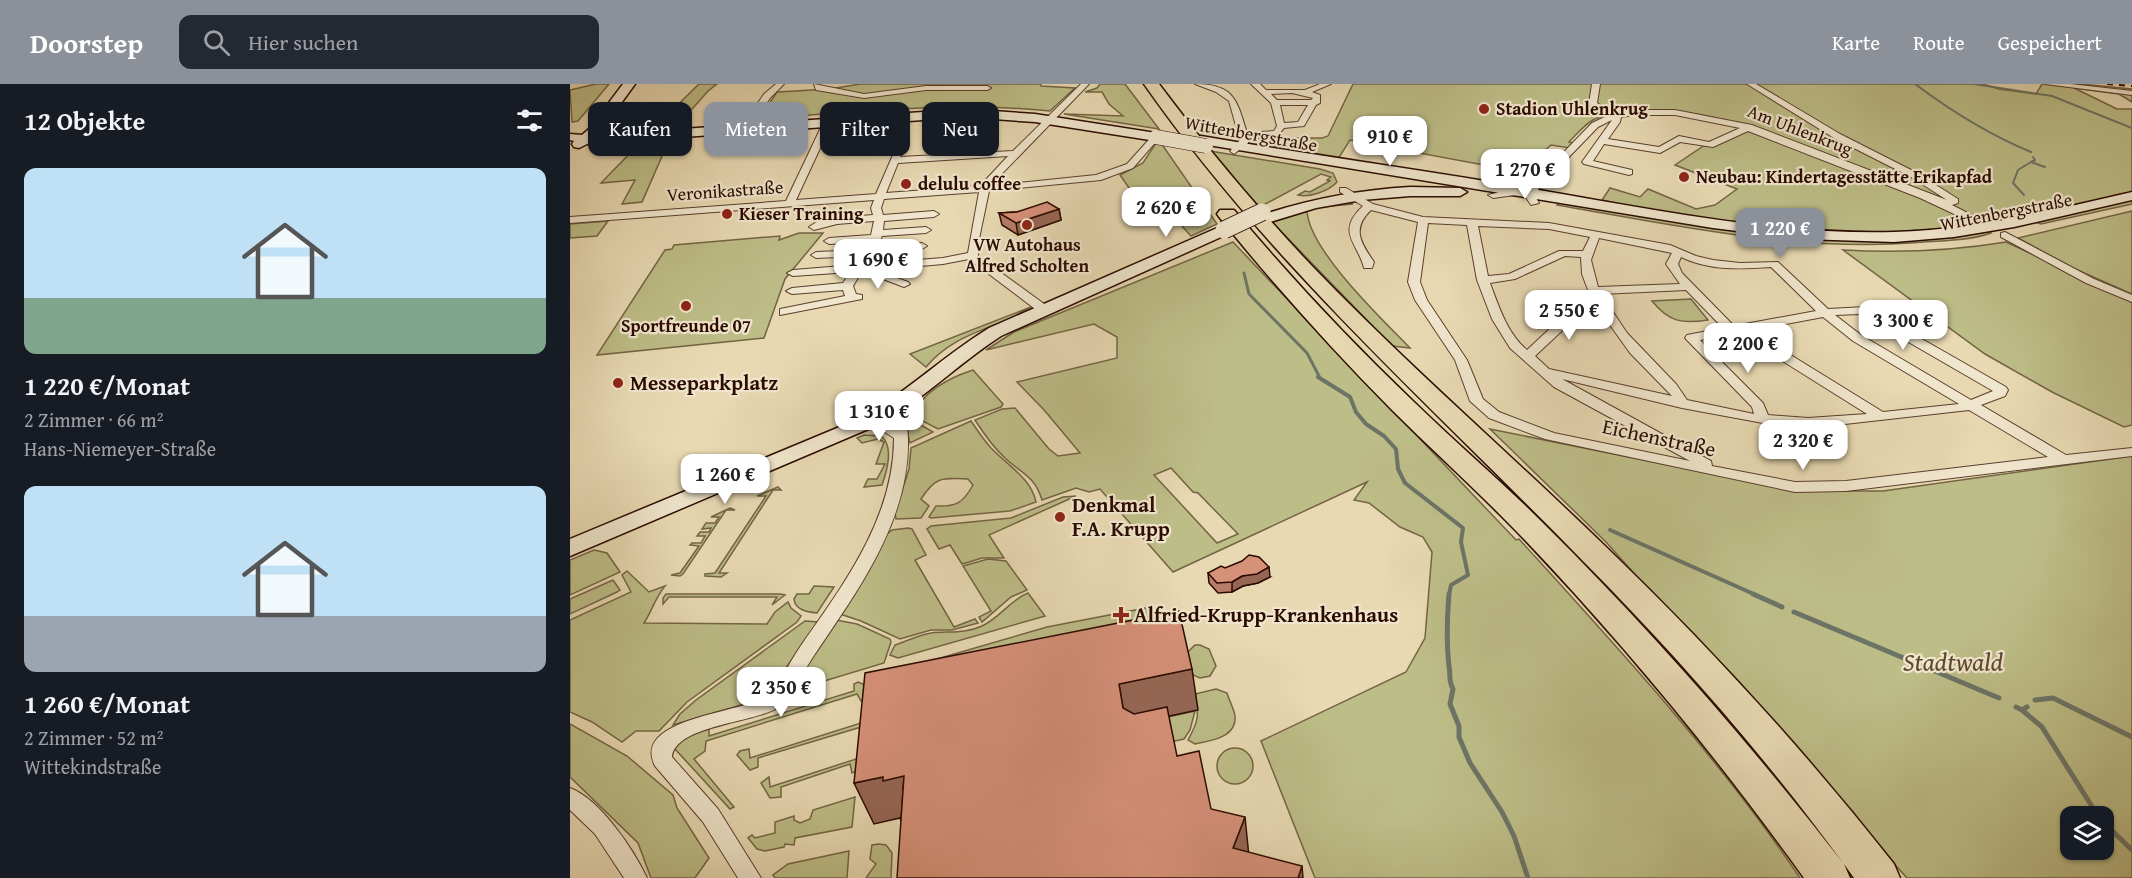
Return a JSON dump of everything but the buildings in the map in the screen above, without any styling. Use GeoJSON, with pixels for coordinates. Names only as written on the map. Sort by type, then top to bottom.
{"type":"FeatureCollection","features":[{"type":"Feature","properties":{"kind":"highway"},"geometry":{"type":"LineString","coordinates":[[1133,84],[1198,180],[1277,275],[1383,386],[1542,539],[1608,609],[1728,746],[1829,878]]}},
{"type":"Feature","properties":{"kind":"highway"},"geometry":{"type":"LineString","coordinates":[[1151,84],[1218,174],[1274,239],[1399,368],[1567,527],[1672,632],[1801,778],[1879,878]]}},
{"type":"Feature","properties":{"kind":"main road"},"geometry":{"type":"LineString","coordinates":[[576,142],[622,84]]}},
{"type":"Feature","properties":{"kind":"main road"},"geometry":{"type":"LineString","coordinates":[[616,102],[629,84]]}},
{"type":"Feature","properties":{"kind":"main road","name":"Wittenbergstraße"},"geometry":{"type":"LineString","coordinates":[[808,121],[943,111],[998,111],[1204,143],[1240,145],[1533,197],[1726,236],[1833,247],[1922,246],[2005,236],[2132,206]]}},
{"type":"Feature","properties":{"kind":"main road","name":"Wittenbergstraße"},"geometry":{"type":"LineString","coordinates":[[910,116],[965,113],[1052,118]]}},
{"type":"Feature","properties":{"kind":"main road"},"geometry":{"type":"LineString","coordinates":[[576,142],[588,133]]}},
{"type":"Feature","properties":{"kind":"main road","name":"Wittenbergstraße"},"geometry":{"type":"LineString","coordinates":[[1240,145],[1328,167],[1416,182],[1495,190],[1725,226],[1796,234],[1897,237],[1988,226],[2132,196]]}},
{"type":"Feature","properties":{"kind":"main road"},"geometry":{"type":"LineString","coordinates":[[1328,167],[1337,173],[1342,192]]}},
{"type":"Feature","properties":{"kind":"main road"},"geometry":{"type":"LineString","coordinates":[[570,548],[882,415],[986,337],[1043,309],[1122,277],[1182,257],[1264,215],[1305,205],[1342,192],[1416,182]]}},
{"type":"Feature","properties":{"kind":"main road"},"geometry":{"type":"LineString","coordinates":[[1342,192],[1495,190]]}},
{"type":"Feature","properties":{"kind":"main road"},"geometry":{"type":"LineString","coordinates":[[1988,226],[2005,236]]}},
{"type":"Feature","properties":{"kind":"street"},"geometry":{"type":"LineString","coordinates":[[763,102],[780,84]]}},
{"type":"Feature","properties":{"kind":"street"},"geometry":{"type":"LineString","coordinates":[[818,84],[824,89],[864,96],[926,88],[987,88]]}},
{"type":"Feature","properties":{"kind":"street"},"geometry":{"type":"LineString","coordinates":[[972,255],[985,184],[1085,84]]}},
{"type":"Feature","properties":{"kind":"street"},"geometry":{"type":"LineString","coordinates":[[1199,84],[1217,87],[1233,100],[1240,145],[1277,133],[1281,126],[1275,102],[1255,84]]}},
{"type":"Feature","properties":{"kind":"street"},"geometry":{"type":"LineString","coordinates":[[1266,92],[1308,91],[1327,84]]}},
{"type":"Feature","properties":{"kind":"street"},"geometry":{"type":"LineString","coordinates":[[1596,84],[1594,107],[1617,118],[1587,162],[1629,172]]}},
{"type":"Feature","properties":{"kind":"street"},"geometry":{"type":"LineString","coordinates":[[1751,84],[1837,136],[1914,175],[1956,201],[1945,204]]}},
{"type":"Feature","properties":{"kind":"street"},"geometry":{"type":"LineString","coordinates":[[2049,84],[2132,93]]}},
{"type":"Feature","properties":{"kind":"street"},"geometry":{"type":"LineString","coordinates":[[1281,126],[1301,124],[1316,103],[1317,97],[1308,91]]}},
{"type":"Feature","properties":{"kind":"street"},"geometry":{"type":"LineString","coordinates":[[1275,102],[1316,103]]}},
{"type":"Feature","properties":{"kind":"street","name":"Am Uhlenkrug"},"geometry":{"type":"LineString","coordinates":[[1533,197],[1544,178],[1600,121],[1631,113],[1687,113],[1749,127],[1945,204],[1988,226]]}},
{"type":"Feature","properties":{"kind":"street"},"geometry":{"type":"LineString","coordinates":[[1602,141],[1660,150],[1679,139],[1710,145],[1749,127]]}},
{"type":"Feature","properties":{"kind":"street","name":"Veronikastraße"},"geometry":{"type":"LineString","coordinates":[[570,220],[883,195],[902,200],[1083,180],[1113,174],[1137,161],[1154,134]]}},
{"type":"Feature","properties":{"kind":"street"},"geometry":{"type":"LineString","coordinates":[[790,202],[820,141]]}},
{"type":"Feature","properties":{"kind":"street"},"geometry":{"type":"LineString","coordinates":[[894,160],[1017,153]]}},
{"type":"Feature","properties":{"kind":"street"},"geometry":{"type":"LineString","coordinates":[[852,294],[859,269],[877,236],[880,218],[876,208],[883,195],[896,156]]}},
{"type":"Feature","properties":{"kind":"street","name":"Am Uhlenkrug"},"geometry":{"type":"LineString","coordinates":[[1495,190],[1544,178]]}},
{"type":"Feature","properties":{"kind":"street"},"geometry":{"type":"LineString","coordinates":[[1342,192],[1369,206],[1422,220],[1533,224],[1670,248],[1693,259],[1713,263],[1740,266],[1774,264],[1825,313],[1864,342],[2063,460]]}},
{"type":"Feature","properties":{"kind":"street"},"geometry":{"type":"LineString","coordinates":[[1368,266],[1369,262],[1355,239],[1353,229],[1359,214],[1369,206]]}},
{"type":"Feature","properties":{"kind":"street"},"geometry":{"type":"LineString","coordinates":[[833,222],[934,214]]}},
{"type":"Feature","properties":{"kind":"street","name":"Eichenstraße"},"geometry":{"type":"LineString","coordinates":[[1422,220],[1418,266],[1414,282],[1421,300],[1461,360],[1470,380],[1474,398],[1481,406],[1500,419],[1551,436],[1795,487],[1821,488],[2132,452]]}},
{"type":"Feature","properties":{"kind":"street"},"geometry":{"type":"LineString","coordinates":[[1472,222],[1475,251],[1483,280],[1498,319],[1514,345],[1580,396],[1722,472]]}},
{"type":"Feature","properties":{"kind":"street"},"geometry":{"type":"LineString","coordinates":[[829,241],[926,230]]}},
{"type":"Feature","properties":{"kind":"street"},"geometry":{"type":"LineString","coordinates":[[1596,234],[1587,254],[1587,274],[1596,295],[1624,336],[1656,372],[1676,390],[1682,404]]}},
{"type":"Feature","properties":{"kind":"street"},"geometry":{"type":"LineString","coordinates":[[2005,236],[2090,281],[2132,299]]}},
{"type":"Feature","properties":{"kind":"street"},"geometry":{"type":"LineString","coordinates":[[816,255],[922,246]]}},
{"type":"Feature","properties":{"kind":"street"},"geometry":{"type":"LineString","coordinates":[[1483,280],[1511,277],[1563,253],[1587,254]]}},
{"type":"Feature","properties":{"kind":"street"},"geometry":{"type":"LineString","coordinates":[[1678,253],[1672,264],[1687,286],[1732,331]]}},
{"type":"Feature","properties":{"kind":"street"},"geometry":{"type":"LineString","coordinates":[[793,273],[943,261],[972,255],[1043,309]]}},
{"type":"Feature","properties":{"kind":"street"},"geometry":{"type":"LineString","coordinates":[[859,269],[904,284]]}},
{"type":"Feature","properties":{"kind":"street"},"geometry":{"type":"LineString","coordinates":[[1527,357],[1547,342],[1572,312],[1596,295],[1687,286]]}},
{"type":"Feature","properties":{"kind":"street"},"geometry":{"type":"LineString","coordinates":[[792,291],[852,294]]}},
{"type":"Feature","properties":{"kind":"street"},"geometry":{"type":"LineString","coordinates":[[784,312],[852,294]]}},
{"type":"Feature","properties":{"kind":"street"},"geometry":{"type":"LineString","coordinates":[[1546,372],[1593,389],[1744,417],[1763,419],[1808,422],[1951,410],[1971,405],[2000,393],[2001,390],[1866,312],[1858,310],[1825,313],[1747,329],[1694,336],[1691,340],[1758,406],[1763,419]]}},
{"type":"Feature","properties":{"kind":"street"},"geometry":{"type":"LineString","coordinates":[[1747,329],[1777,352],[1880,416]]}},
{"type":"Feature","properties":{"kind":"street"},"geometry":{"type":"LineString","coordinates":[[882,415],[901,436]]}},
{"type":"Feature","properties":{"kind":"street"},"geometry":{"type":"LineString","coordinates":[[750,878],[711,814],[662,760],[662,750],[669,739],[681,731],[766,705],[775,698],[847,591],[870,550],[900,479],[903,459],[898,418],[882,415]]}},
{"type":"Feature","properties":{"kind":"street"},"geometry":{"type":"LineString","coordinates":[[570,797],[603,827],[636,878]]}},
{"type":"Feature","properties":{"kind":"green space"},"geometry":{"type":"Polygon","coordinates":[[[596,84],[609,84],[594,102],[588,102],[588,109],[578,121],[572,122],[570,90],[596,84]]]}},
{"type":"Feature","properties":{"kind":"green space"},"geometry":{"type":"Polygon","coordinates":[[[699,84],[717,84],[692,109],[692,102],[681,102],[699,84]]]}},
{"type":"Feature","properties":{"kind":"green space"},"geometry":{"type":"Polygon","coordinates":[[[860,84],[1041,84],[1041,86],[1075,88],[1050,111],[999,108],[999,102],[922,102],[922,108],[910,109],[910,102],[820,102],[820,115],[808,115],[808,102],[770,102],[777,92],[830,89],[860,84]]]}},
{"type":"Feature","properties":{"kind":"green space"},"geometry":{"type":"Polygon","coordinates":[[[1100,84],[1125,84],[1159,129],[1064,114],[1123,116],[1109,104],[1102,92],[1085,92],[1097,88],[1100,84]]]}},
{"type":"Feature","properties":{"kind":"green space"},"geometry":{"type":"Polygon","coordinates":[[[1353,84],[1983,84],[1999,89],[2036,94],[2042,84],[2081,84],[2132,89],[2132,102],[2119,94],[2074,88],[2117,109],[2132,109],[2132,193],[1971,227],[1858,234],[1705,222],[1602,200],[1610,188],[1640,197],[1648,189],[1696,209],[1715,205],[1737,189],[1675,165],[1705,145],[1750,127],[1698,114],[1664,111],[1646,111],[1598,118],[1587,124],[1569,142],[1574,143],[1570,148],[1551,145],[1542,153],[1526,151],[1505,169],[1350,140],[1338,159],[1252,146],[1257,144],[1259,138],[1322,138],[1328,136],[1353,84]]]}},
{"type":"Feature","properties":{"kind":"green space"},"geometry":{"type":"Polygon","coordinates":[[[1156,143],[1161,143],[1217,224],[1191,236],[1163,205],[1147,210],[1143,208],[1120,175],[1143,163],[1156,143]]]}},
{"type":"Feature","properties":{"kind":"green space"},"geometry":{"type":"Polygon","coordinates":[[[1210,151],[1320,169],[1333,173],[1337,182],[1319,193],[1308,196],[1298,195],[1305,191],[1310,192],[1330,181],[1327,180],[1331,177],[1321,174],[1258,208],[1210,151]]]}},
{"type":"Feature","properties":{"kind":"green space"},"geometry":{"type":"Polygon","coordinates":[[[627,156],[662,156],[642,202],[622,204],[635,180],[601,183],[627,156]]]}},
{"type":"Feature","properties":{"kind":"green space"},"geometry":{"type":"Polygon","coordinates":[[[1562,199],[1780,235],[1988,230],[1991,233],[1958,240],[1878,244],[1786,241],[1694,229],[1557,205],[1562,199]]]}},
{"type":"Feature","properties":{"kind":"green space"},"geometry":{"type":"Polygon","coordinates":[[[2132,199],[2132,204],[2041,224],[2033,221],[2132,199]]]}},
{"type":"Feature","properties":{"kind":"green space"},"geometry":{"type":"Polygon","coordinates":[[[1343,200],[1353,204],[1311,208],[1307,211],[1311,227],[1333,264],[1410,348],[1392,346],[1271,221],[1301,209],[1343,200]]]}},
{"type":"Feature","properties":{"kind":"green space"},"geometry":{"type":"Polygon","coordinates":[[[2132,211],[2132,294],[2075,269],[2018,238],[2132,211]]]}},
{"type":"Feature","properties":{"kind":"green space"},"geometry":{"type":"Polygon","coordinates":[[[608,221],[597,236],[570,238],[570,224],[608,221]]]}},
{"type":"Feature","properties":{"kind":"green space"},"geometry":{"type":"Polygon","coordinates":[[[799,233],[823,233],[785,279],[764,338],[597,355],[665,250],[672,249],[674,245],[780,236],[779,240],[799,233]]]}},
{"type":"Feature","properties":{"kind":"green space"},"geometry":{"type":"Polygon","coordinates":[[[1233,242],[1516,540],[1519,539],[1593,620],[1701,746],[1800,878],[1315,878],[1261,741],[1406,672],[1425,638],[1432,552],[1423,537],[1400,527],[1369,503],[1354,500],[1367,482],[1173,572],[1100,489],[1089,492],[1076,488],[1042,500],[1032,480],[1001,454],[975,420],[1002,409],[1015,408],[1049,449],[1058,456],[1080,453],[1017,382],[1117,358],[1117,337],[1094,324],[986,350],[1014,332],[1233,242]],[[1171,468],[1154,475],[1217,543],[1238,534],[1198,493],[1193,492],[1171,468]]]}},
{"type":"Feature","properties":{"kind":"green space"},"geometry":{"type":"Polygon","coordinates":[[[2006,242],[2132,300],[2132,425],[2124,427],[2052,392],[1985,354],[1843,250],[1925,251],[2006,242]]]}},
{"type":"Feature","properties":{"kind":"green space"},"geometry":{"type":"Polygon","coordinates":[[[1691,299],[1708,320],[1691,322],[1677,320],[1664,313],[1652,301],[1691,299]]]}},
{"type":"Feature","properties":{"kind":"green space"},"geometry":{"type":"Polygon","coordinates":[[[1031,307],[963,338],[938,355],[926,367],[910,354],[1031,307]]]}},
{"type":"Feature","properties":{"kind":"green space"},"geometry":{"type":"Polygon","coordinates":[[[973,370],[1003,404],[1001,407],[938,429],[913,416],[917,407],[930,393],[946,381],[973,370]]]}},
{"type":"Feature","properties":{"kind":"green space"},"geometry":{"type":"Polygon","coordinates":[[[907,417],[933,432],[910,443],[904,418],[907,417]]]}},
{"type":"Feature","properties":{"kind":"green space"},"geometry":{"type":"Polygon","coordinates":[[[971,421],[991,448],[1024,479],[1036,502],[1010,511],[931,518],[929,517],[936,506],[958,503],[973,485],[968,479],[946,479],[931,486],[921,499],[929,506],[921,518],[896,519],[895,513],[909,469],[911,448],[971,421]]]}},
{"type":"Feature","properties":{"kind":"green space","name":"Stadtwald"},"geometry":{"type":"Polygon","coordinates":[[[1490,429],[1797,491],[1883,491],[2132,456],[2132,878],[1907,878],[1606,542],[1490,429]]]}},
{"type":"Feature","properties":{"kind":"green space"},"geometry":{"type":"Polygon","coordinates":[[[864,435],[881,436],[885,440],[888,452],[882,485],[864,487],[868,479],[877,479],[885,464],[876,464],[884,442],[878,439],[862,443],[857,438],[864,435]]]}},
{"type":"Feature","properties":{"kind":"green space"},"geometry":{"type":"Polygon","coordinates":[[[778,487],[781,490],[773,490],[719,573],[727,573],[721,577],[705,576],[705,574],[715,573],[766,496],[757,496],[778,487]]]}},
{"type":"Feature","properties":{"kind":"green space"},"geometry":{"type":"Polygon","coordinates":[[[1076,496],[989,535],[1004,558],[982,558],[962,564],[950,545],[939,549],[927,529],[931,526],[1011,518],[1063,497],[1076,496]]]}},
{"type":"Feature","properties":{"kind":"green space"},"geometry":{"type":"Polygon","coordinates":[[[730,508],[735,510],[726,510],[683,574],[671,575],[680,573],[699,546],[690,545],[701,543],[705,536],[697,536],[700,532],[709,532],[711,528],[702,529],[706,523],[715,523],[719,517],[711,517],[730,508]]]}},
{"type":"Feature","properties":{"kind":"green space"},"geometry":{"type":"Polygon","coordinates":[[[912,529],[926,555],[915,560],[954,627],[975,619],[978,623],[952,630],[931,630],[900,639],[840,614],[886,535],[892,530],[912,529]]]}},
{"type":"Feature","properties":{"kind":"green space"},"geometry":{"type":"Polygon","coordinates":[[[594,550],[607,553],[620,572],[570,595],[570,560],[594,550]]]}},
{"type":"Feature","properties":{"kind":"green space"},"geometry":{"type":"Polygon","coordinates":[[[988,559],[1006,561],[1027,590],[1011,597],[982,622],[979,617],[991,611],[963,566],[988,559]]]}},
{"type":"Feature","properties":{"kind":"green space"},"geometry":{"type":"Polygon","coordinates":[[[627,571],[649,592],[665,586],[644,623],[767,624],[775,612],[788,602],[791,608],[801,616],[797,622],[687,702],[659,731],[636,731],[622,742],[592,722],[570,712],[570,620],[631,592],[622,575],[627,571]]]}},
{"type":"Feature","properties":{"kind":"green space"},"geometry":{"type":"Polygon","coordinates":[[[613,580],[620,590],[570,614],[570,599],[613,580]]]}},
{"type":"Feature","properties":{"kind":"green space"},"geometry":{"type":"Polygon","coordinates":[[[814,586],[834,587],[817,613],[799,608],[794,599],[797,594],[809,594],[814,586]]]}},
{"type":"Feature","properties":{"kind":"green space"},"geometry":{"type":"Polygon","coordinates":[[[1028,593],[1045,616],[898,658],[890,655],[895,645],[922,635],[976,629],[1028,593]]]}},
{"type":"Feature","properties":{"kind":"green space"},"geometry":{"type":"Polygon","coordinates":[[[666,594],[785,595],[772,605],[777,597],[669,597],[663,604],[666,594]]]}},
{"type":"Feature","properties":{"kind":"green space"},"geometry":{"type":"Polygon","coordinates":[[[1151,607],[1150,617],[1130,622],[930,661],[1047,627],[1151,607]]]}},
{"type":"Feature","properties":{"kind":"green space"},"geometry":{"type":"Polygon","coordinates":[[[836,620],[857,624],[890,639],[884,663],[821,682],[806,681],[802,674],[836,620]]]}},
{"type":"Feature","properties":{"kind":"green space"},"geometry":{"type":"Polygon","coordinates":[[[805,621],[818,622],[767,695],[758,700],[673,725],[680,714],[696,700],[805,621]]]}},
{"type":"Feature","properties":{"kind":"green space"},"geometry":{"type":"Polygon","coordinates":[[[1195,645],[1209,649],[1216,666],[1210,676],[1200,678],[1193,675],[1187,653],[1195,645]]]}},
{"type":"Feature","properties":{"kind":"green space"},"geometry":{"type":"Polygon","coordinates":[[[858,682],[866,689],[864,699],[861,701],[857,694],[706,741],[705,751],[694,759],[734,807],[730,809],[675,749],[679,741],[709,727],[709,736],[854,691],[854,684],[858,682]]]}},
{"type":"Feature","properties":{"kind":"green space"},"geometry":{"type":"Polygon","coordinates":[[[1216,689],[1227,693],[1235,716],[1232,729],[1221,737],[1195,744],[1188,740],[1197,718],[1195,694],[1216,689]]]}},
{"type":"Feature","properties":{"kind":"green space"},"geometry":{"type":"Polygon","coordinates":[[[1195,711],[1190,730],[1184,739],[1156,745],[1128,726],[1195,711]]]}},
{"type":"Feature","properties":{"kind":"green space"},"geometry":{"type":"Polygon","coordinates":[[[864,722],[861,727],[758,758],[758,767],[750,770],[737,755],[740,751],[749,749],[750,758],[864,722]]]}},
{"type":"Feature","properties":{"kind":"green space"},"geometry":{"type":"Polygon","coordinates":[[[570,724],[627,756],[673,795],[677,808],[709,858],[695,878],[651,878],[638,843],[570,777],[570,724]]]}},
{"type":"Feature","properties":{"kind":"green space"},"geometry":{"type":"Polygon","coordinates":[[[1235,748],[1247,754],[1253,766],[1247,778],[1235,784],[1223,778],[1217,766],[1223,754],[1235,748]]]}},
{"type":"Feature","properties":{"kind":"green space"},"geometry":{"type":"Polygon","coordinates":[[[859,758],[857,771],[852,773],[850,764],[781,787],[781,797],[770,798],[761,783],[769,777],[770,787],[859,758]]]}},
{"type":"Feature","properties":{"kind":"green space"},"geometry":{"type":"Polygon","coordinates":[[[855,797],[852,827],[795,838],[794,845],[785,844],[784,847],[765,851],[757,849],[748,838],[752,835],[755,838],[775,833],[775,822],[794,816],[794,820],[800,823],[810,819],[813,810],[855,797]]]}},
{"type":"Feature","properties":{"kind":"green space"},"geometry":{"type":"Polygon","coordinates":[[[872,845],[886,845],[892,853],[891,878],[866,878],[876,864],[870,859],[872,845]]]}},
{"type":"Feature","properties":{"kind":"green space"},"geometry":{"type":"Polygon","coordinates":[[[849,851],[847,878],[775,878],[773,875],[788,864],[849,851]]]}},
{"type":"Feature","properties":{"kind":"waterway"},"geometry":{"type":"LineString","coordinates":[[1915,84],[1971,122],[2031,152]]}},
{"type":"Feature","properties":{"kind":"waterway"},"geometry":{"type":"LineString","coordinates":[[1974,84],[2052,96],[2132,128]]}},
{"type":"Feature","properties":{"kind":"waterway"},"geometry":{"type":"LineString","coordinates":[[2031,162],[2035,160],[2033,157]]}},
{"type":"Feature","properties":{"kind":"waterway"},"geometry":{"type":"LineString","coordinates":[[2024,195],[2013,183],[2018,170],[2031,162]]}},
{"type":"Feature","properties":{"kind":"waterway"},"geometry":{"type":"LineString","coordinates":[[2031,162],[2045,167]]}},
{"type":"Feature","properties":{"kind":"waterway"},"geometry":{"type":"LineString","coordinates":[[1244,273],[1249,294],[1307,353],[1320,378]]}},
{"type":"Feature","properties":{"kind":"waterway"},"geometry":{"type":"LineString","coordinates":[[1318,377],[1350,397],[1356,412],[1366,424],[1384,436],[1396,449],[1398,469],[1405,483],[1463,528],[1461,542],[1468,575],[1451,585],[1449,595]]}},
{"type":"Feature","properties":{"kind":"waterway"},"geometry":{"type":"LineString","coordinates":[[1610,530],[1756,595]]}},
{"type":"Feature","properties":{"kind":"waterway"},"geometry":{"type":"LineString","coordinates":[[1449,594],[1447,648],[1453,689],[1450,704],[1459,726],[1459,737],[1470,763],[1502,812],[1514,836],[1528,878]]}},
{"type":"Feature","properties":{"kind":"waterway"},"geometry":{"type":"LineString","coordinates":[[1753,594],[1782,607]]}},
{"type":"Feature","properties":{"kind":"waterway"},"geometry":{"type":"LineString","coordinates":[[1794,612],[1999,698]]}},
{"type":"Feature","properties":{"kind":"waterway"},"geometry":{"type":"LineString","coordinates":[[2035,700],[2053,698],[2132,737]]}},
{"type":"Feature","properties":{"kind":"waterway"},"geometry":{"type":"LineString","coordinates":[[2016,707],[2022,710]]}},
{"type":"Feature","properties":{"kind":"waterway"},"geometry":{"type":"LineString","coordinates":[[2022,710],[2027,707]]}},
{"type":"Feature","properties":{"kind":"waterway"},"geometry":{"type":"LineString","coordinates":[[2022,710],[2042,727],[2092,806]]}},
{"type":"Feature","properties":{"kind":"waterway"},"geometry":{"type":"LineString","coordinates":[[2114,833],[2132,850]]}},
{"type":"Feature","properties":{"kind":"railway"},"geometry":{"type":"LineString","coordinates":[[2107,84],[2132,86]]}},
{"type":"Feature","properties":{"kind":"place","name":"Stadion Uhlenkrug"},"geometry":{"type":"Point","coordinates":[1484,109]}},
{"type":"Feature","properties":{"kind":"place","name":"Neubau: Kindertagesstätte Erikapfad"},"geometry":{"type":"Point","coordinates":[1684,177]}},
{"type":"Feature","properties":{"kind":"place","name":"delulu coffee"},"geometry":{"type":"Point","coordinates":[906,184]}},
{"type":"Feature","properties":{"kind":"place","name":"Kieser Training"},"geometry":{"type":"Point","coordinates":[727,214]}},
{"type":"Feature","properties":{"kind":"place","name":"VW Autohaus Alfred Scholten"},"geometry":{"type":"Point","coordinates":[1027,225]}},
{"type":"Feature","properties":{"kind":"place","name":"Sportfreunde 07"},"geometry":{"type":"Point","coordinates":[686,306]}},
{"type":"Feature","properties":{"kind":"place","name":"Messeparkplatz"},"geometry":{"type":"Point","coordinates":[618,383]}},
{"type":"Feature","properties":{"kind":"place","name":"Denkmal F.A. Krupp"},"geometry":{"type":"Point","coordinates":[1060,517]}},
{"type":"Feature","properties":{"kind":"place","name":"Alfried-Krupp-Krankenhaus"},"geometry":{"type":"Point","coordinates":[1121,615]}}]}
